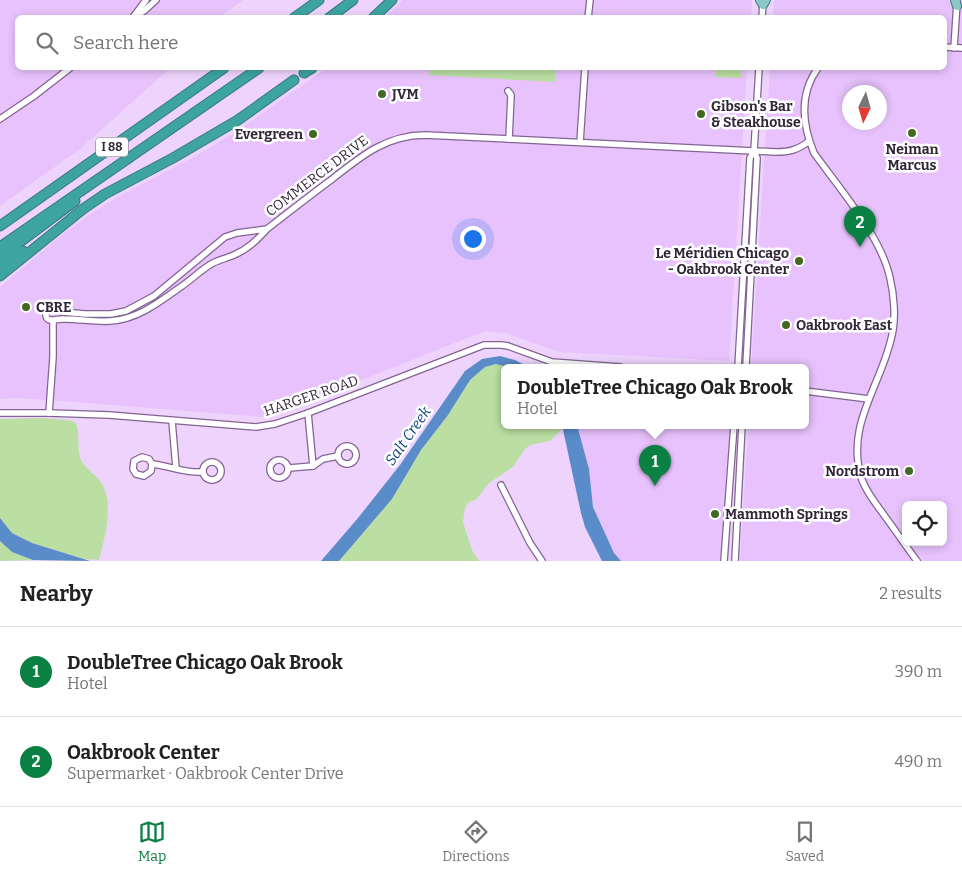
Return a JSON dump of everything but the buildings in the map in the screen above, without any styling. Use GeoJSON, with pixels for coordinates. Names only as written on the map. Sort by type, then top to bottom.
{"type":"FeatureCollection","features":[{"type":"Feature","properties":{"kind":"highway"},"geometry":{"type":"LineString","coordinates":[[298,15],[319,0]]}},
{"type":"Feature","properties":{"kind":"highway"},"geometry":{"type":"LineString","coordinates":[[333,15],[353,0]]}},
{"type":"Feature","properties":{"kind":"highway"},"geometry":{"type":"LineString","coordinates":[[376,15],[392,0]]}},
{"type":"Feature","properties":{"kind":"highway","name":"I 88"},"geometry":{"type":"LineString","coordinates":[[0,226],[221,70]]}},
{"type":"Feature","properties":{"kind":"highway","name":"I 88"},"geometry":{"type":"LineString","coordinates":[[0,247],[256,70]]}},
{"type":"Feature","properties":{"kind":"highway"},"geometry":{"type":"LineString","coordinates":[[0,267],[105,194],[238,120],[294,80]]}},
{"type":"Feature","properties":{"kind":"highway"},"geometry":{"type":"LineString","coordinates":[[0,257],[76,200],[89,184]]}},
{"type":"Feature","properties":{"kind":"highway"},"geometry":{"type":"LineString","coordinates":[[0,276],[83,209]]}},
{"type":"Feature","properties":{"kind":"street"},"geometry":{"type":"LineString","coordinates":[[135,15],[146,0]]}},
{"type":"Feature","properties":{"kind":"street"},"geometry":{"type":"LineString","coordinates":[[137,15],[156,0]]}},
{"type":"Feature","properties":{"kind":"street"},"geometry":{"type":"LineString","coordinates":[[588,15],[590,0]]}},
{"type":"Feature","properties":{"kind":"street"},"geometry":{"type":"LineString","coordinates":[[762,15],[763,1]]}},
{"type":"Feature","properties":{"kind":"street"},"geometry":{"type":"LineString","coordinates":[[954,48],[957,2]]}},
{"type":"Feature","properties":{"kind":"street"},"geometry":{"type":"LineString","coordinates":[[947,47],[962,48]]}},
{"type":"Feature","properties":{"kind":"street"},"geometry":{"type":"LineString","coordinates":[[0,119],[67,70]]}},
{"type":"Feature","properties":{"kind":"street"},"geometry":{"type":"LineString","coordinates":[[580,142],[585,70]]}},
{"type":"Feature","properties":{"kind":"street"},"geometry":{"type":"LineString","coordinates":[[746,364],[757,162],[754,151],[759,70]]}},
{"type":"Feature","properties":{"kind":"street"},"geometry":{"type":"LineString","coordinates":[[817,70],[805,95],[805,129],[809,142],[814,153],[858,215],[880,250],[890,276],[893,301],[892,334],[860,429],[856,457],[863,481],[872,497],[917,561]]}},
{"type":"Feature","properties":{"kind":"street"},"geometry":{"type":"LineString","coordinates":[[508,91],[511,95],[509,139]]}},
{"type":"Feature","properties":{"kind":"street","name":"COMMERCE DRIVE"},"geometry":{"type":"LineString","coordinates":[[267,229],[237,233],[225,237],[171,283],[133,309],[118,314],[85,314],[62,312],[58,307],[53,306],[48,308],[46,312],[48,319],[53,321],[64,318],[110,321],[130,318],[144,311],[179,289],[213,263],[254,243],[267,229],[362,156],[394,139],[420,135],[754,151]]}},
{"type":"Feature","properties":{"kind":"street"},"geometry":{"type":"LineString","coordinates":[[754,151],[790,152],[809,142]]}},
{"type":"Feature","properties":{"kind":"street"},"geometry":{"type":"LineString","coordinates":[[738,364],[750,158],[754,151]]}},
{"type":"Feature","properties":{"kind":"street","name":"COMMERCE DRIVE"},"geometry":{"type":"LineString","coordinates":[[49,413],[53,321]]}},
{"type":"Feature","properties":{"kind":"street","name":"HARGER ROAD"},"geometry":{"type":"LineString","coordinates":[[0,413],[49,413],[256,427],[275,424],[308,413],[484,345],[508,346],[552,362],[579,364]]}},
{"type":"Feature","properties":{"kind":"street"},"geometry":{"type":"LineString","coordinates":[[809,392],[869,399]]}},
{"type":"Feature","properties":{"kind":"street"},"geometry":{"type":"LineString","coordinates":[[308,413],[313,466]]}},
{"type":"Feature","properties":{"kind":"street"},"geometry":{"type":"LineString","coordinates":[[172,421],[176,468]]}},
{"type":"Feature","properties":{"kind":"street"},"geometry":{"type":"LineString","coordinates":[[724,561],[734,429]]}},
{"type":"Feature","properties":{"kind":"street"},"geometry":{"type":"LineString","coordinates":[[735,561],[742,429]]}},
{"type":"Feature","properties":{"kind":"street"},"geometry":{"type":"LineString","coordinates":[[289,468],[313,466],[323,459],[338,456]]}},
{"type":"Feature","properties":{"kind":"street"},"geometry":{"type":"LineString","coordinates":[[152,464],[176,468],[182,472],[202,472]]}},
{"type":"Feature","properties":{"kind":"street"},"geometry":{"type":"LineString","coordinates":[[501,485],[530,542],[542,561]]}},
{"type":"Feature","properties":{"kind":"shaded area"},"geometry":{"type":"Polygon","coordinates":[[[0,0],[243,0],[222,15],[15,15],[15,70],[168,70],[80,149],[0,206],[0,0]]]}},
{"type":"Feature","properties":{"kind":"shaded area"},"geometry":{"type":"Polygon","coordinates":[[[403,0],[752,0],[751,15],[387,15],[403,0]]]}},
{"type":"Feature","properties":{"kind":"shaded area"},"geometry":{"type":"Polygon","coordinates":[[[774,0],[962,0],[962,561],[740,561],[748,429],[809,429],[809,364],[751,364],[770,70],[947,70],[947,15],[773,15],[774,0]]]}},
{"type":"Feature","properties":{"kind":"shaded area"},"geometry":{"type":"Polygon","coordinates":[[[324,70],[747,70],[729,361],[559,352],[506,333],[485,331],[281,412],[262,417],[63,401],[16,398],[0,399],[0,287],[63,234],[89,215],[237,131],[324,70]]]}},
{"type":"Feature","properties":{"kind":"shaded area"},"geometry":{"type":"Polygon","coordinates":[[[578,429],[734,429],[722,561],[621,561],[614,553],[593,507],[589,469],[578,429]]]}},
{"type":"Feature","properties":{"kind":"green space"},"geometry":{"type":"Polygon","coordinates":[[[430,70],[556,70],[555,82],[429,75],[430,70]]]}},
{"type":"Feature","properties":{"kind":"green space"},"geometry":{"type":"Polygon","coordinates":[[[716,70],[742,70],[741,78],[715,77],[716,70]]]}},
{"type":"Feature","properties":{"kind":"green space"},"geometry":{"type":"Polygon","coordinates":[[[496,364],[501,365],[501,429],[562,429],[550,441],[530,445],[525,449],[513,467],[489,483],[476,500],[469,502],[465,508],[463,522],[472,550],[479,561],[339,561],[392,499],[421,450],[448,415],[470,380],[485,367],[496,364]]]}},
{"type":"Feature","properties":{"kind":"green space"},"geometry":{"type":"Polygon","coordinates":[[[40,418],[69,420],[76,423],[81,460],[105,489],[108,509],[104,541],[99,560],[83,559],[32,543],[12,533],[0,518],[0,419],[40,418]]]}},
{"type":"Feature","properties":{"kind":"green space"},"geometry":{"type":"Polygon","coordinates":[[[0,541],[12,552],[33,560],[0,561],[0,541]]]}},
{"type":"Feature","properties":{"kind":"water"},"geometry":{"type":"Polygon","coordinates":[[[500,356],[523,364],[496,364],[485,367],[470,380],[448,415],[421,450],[392,499],[339,561],[321,561],[400,465],[465,371],[482,359],[500,356]]]}},
{"type":"Feature","properties":{"kind":"water"},"geometry":{"type":"Polygon","coordinates":[[[563,429],[578,429],[589,469],[593,507],[614,553],[621,561],[602,561],[585,527],[563,429]]]}},
{"type":"Feature","properties":{"kind":"water"},"geometry":{"type":"Polygon","coordinates":[[[0,518],[12,533],[32,543],[90,561],[33,560],[12,552],[0,541],[0,518]]]}},
{"type":"Feature","properties":{"kind":"place","name":"JVM"},"geometry":{"type":"Point","coordinates":[382,94]}},
{"type":"Feature","properties":{"kind":"place","name":"Gibson's Bar & Steakhouse"},"geometry":{"type":"Point","coordinates":[701,114]}},
{"type":"Feature","properties":{"kind":"place","name":"Neiman Marcus"},"geometry":{"type":"Point","coordinates":[912,133]}},
{"type":"Feature","properties":{"kind":"place","name":"Evergreen"},"geometry":{"type":"Point","coordinates":[313,134]}},
{"type":"Feature","properties":{"kind":"place","name":"Oakbrook Center"},"geometry":{"type":"Point","coordinates":[860,247]}},
{"type":"Feature","properties":{"kind":"place","name":"Le Méridien Chicago - Oakbrook Center"},"geometry":{"type":"Point","coordinates":[799,261]}},
{"type":"Feature","properties":{"kind":"place","name":"CBRE"},"geometry":{"type":"Point","coordinates":[26,307]}},
{"type":"Feature","properties":{"kind":"place","name":"Oakbrook East"},"geometry":{"type":"Point","coordinates":[786,325]}},
{"type":"Feature","properties":{"kind":"place","name":"Nordstrom"},"geometry":{"type":"Point","coordinates":[909,471]}},
{"type":"Feature","properties":{"kind":"place","name":"DoubleTree Chicago Oak Brook"},"geometry":{"type":"Point","coordinates":[655,486]}},
{"type":"Feature","properties":{"kind":"place","name":"Mammoth Springs"},"geometry":{"type":"Point","coordinates":[715,514]}},
{"type":"Feature","properties":{"kind":"water label","name":"Salt Creek"},"geometry":{"type":"Point","coordinates":[408,436]}}]}
